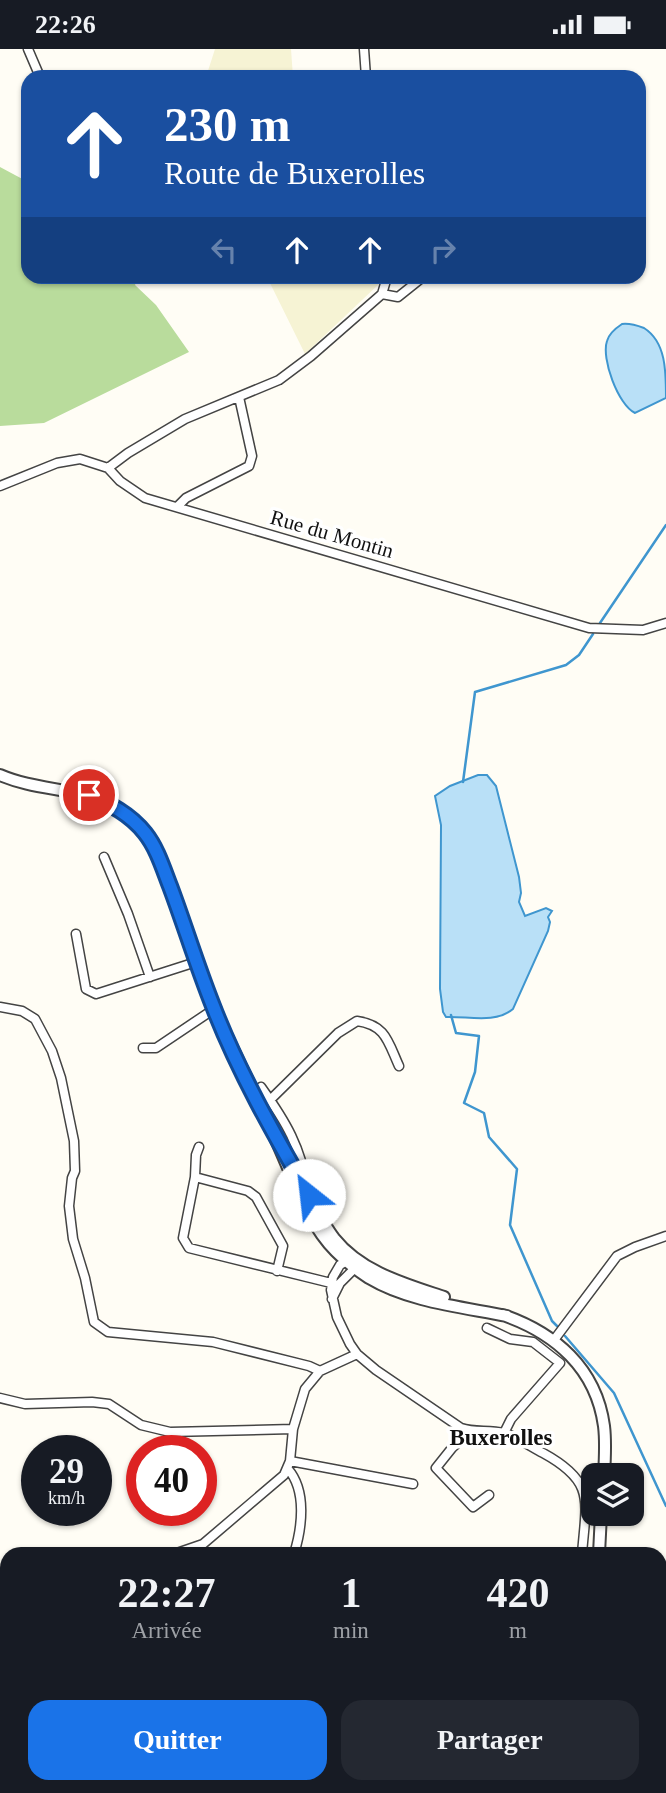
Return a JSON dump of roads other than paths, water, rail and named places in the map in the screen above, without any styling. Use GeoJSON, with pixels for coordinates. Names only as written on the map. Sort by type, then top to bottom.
{"type":"FeatureCollection","features":[{"type":"Feature","properties":{"kind":"street"},"geometry":{"type":"LineString","coordinates":[[28,49],[37,70]]}},
{"type":"Feature","properties":{"kind":"street"},"geometry":{"type":"LineString","coordinates":[[364,49],[366,70]]}},
{"type":"Feature","properties":{"kind":"street"},"geometry":{"type":"LineString","coordinates":[[108,468],[185,419],[279,380],[382,294],[385,284]]}},
{"type":"Feature","properties":{"kind":"street"},"geometry":{"type":"LineString","coordinates":[[382,294],[398,297],[414,284]]}},
{"type":"Feature","properties":{"kind":"street"},"geometry":{"type":"LineString","coordinates":[[177,507],[186,498],[250,466],[252,456],[239,397]]}},
{"type":"Feature","properties":{"kind":"street","name":"Rue du Montin"},"geometry":{"type":"LineString","coordinates":[[0,486],[57,463],[80,459],[108,468],[120,481],[145,498],[589,628],[643,630],[666,623]]}},
{"type":"Feature","properties":{"kind":"street"},"geometry":{"type":"LineString","coordinates":[[0,775],[16,782],[89,795],[113,805],[132,818],[147,834],[159,858],[214,1009],[310,1216],[324,1237],[370,1278],[416,1297],[507,1317],[527,1324],[554,1339],[582,1371],[600,1406],[604,1426],[604,1463]]}},
{"type":"Feature","properties":{"kind":"street"},"geometry":{"type":"LineString","coordinates":[[104,857],[150,977]]}},
{"type":"Feature","properties":{"kind":"street"},"geometry":{"type":"LineString","coordinates":[[76,934],[86,989],[96,994],[196,962]]}},
{"type":"Feature","properties":{"kind":"street"},"geometry":{"type":"LineString","coordinates":[[0,1007],[22,1011],[35,1019],[52,1051],[61,1078],[75,1140],[70,1217],[94,1322],[108,1332],[213,1342],[320,1371]]}},
{"type":"Feature","properties":{"kind":"street"},"geometry":{"type":"LineString","coordinates":[[143,1048],[156,1048],[214,1009]]}},
{"type":"Feature","properties":{"kind":"street"},"geometry":{"type":"LineString","coordinates":[[270,1100],[338,1033],[357,1021],[370,1023],[382,1030],[399,1066]]}},
{"type":"Feature","properties":{"kind":"street"},"geometry":{"type":"LineString","coordinates":[[261,1087],[295,1139],[304,1165],[309,1195]]}},
{"type":"Feature","properties":{"kind":"street"},"geometry":{"type":"LineString","coordinates":[[270,1125],[284,1119]]}},
{"type":"Feature","properties":{"kind":"street"},"geometry":{"type":"LineString","coordinates":[[270,1125],[309,1195],[352,1262]]}},
{"type":"Feature","properties":{"kind":"street"},"geometry":{"type":"LineString","coordinates":[[200,1147],[196,1155],[195,1177],[183,1238],[189,1248],[331,1283]]}},
{"type":"Feature","properties":{"kind":"street"},"geometry":{"type":"LineString","coordinates":[[195,1177],[248,1191],[256,1197],[282,1246],[277,1271]]}},
{"type":"Feature","properties":{"kind":"street"},"geometry":{"type":"LineString","coordinates":[[554,1339],[617,1256],[666,1236]]}},
{"type":"Feature","properties":{"kind":"street"},"geometry":{"type":"LineString","coordinates":[[352,1262],[340,1265],[331,1283],[337,1317],[357,1355],[460,1428],[470,1432],[504,1433],[571,1470],[584,1495],[586,1509],[583,1547]]}},
{"type":"Feature","properties":{"kind":"street"},"geometry":{"type":"LineString","coordinates":[[332,1299],[352,1262]]}},
{"type":"Feature","properties":{"kind":"street"},"geometry":{"type":"LineString","coordinates":[[487,1328],[510,1339],[533,1342],[560,1363],[511,1419],[504,1433]]}},
{"type":"Feature","properties":{"kind":"street"},"geometry":{"type":"LineString","coordinates":[[194,1547],[203,1544],[284,1475],[289,1465],[293,1429],[305,1389],[320,1371],[357,1355]]}},
{"type":"Feature","properties":{"kind":"street"},"geometry":{"type":"LineString","coordinates":[[0,1398],[25,1404],[109,1404],[141,1425],[170,1433],[293,1429]]}},
{"type":"Feature","properties":{"kind":"street"},"geometry":{"type":"LineString","coordinates":[[470,1432],[452,1448],[436,1468],[473,1507],[489,1495]]}},
{"type":"Feature","properties":{"kind":"street"},"geometry":{"type":"LineString","coordinates":[[289,1465],[413,1484]]}},
{"type":"Feature","properties":{"kind":"street"},"geometry":{"type":"LineString","coordinates":[[289,1465],[298,1484],[302,1529],[297,1547]]}},
{"type":"Feature","properties":{"kind":"street"},"geometry":{"type":"LineString","coordinates":[[599,1547],[600,1526]]}},
{"type":"Feature","properties":{"kind":"water"},"geometry":{"type":"Polygon","coordinates":[[[622,324],[644,328],[651,334],[661,349],[665,368],[666,398],[635,413],[617,391],[606,358],[608,338],[622,324]]]}},
{"type":"Feature","properties":{"kind":"water"},"geometry":{"type":"Polygon","coordinates":[[[478,775],[487,775],[496,786],[519,877],[519,902],[525,916],[546,908],[552,911],[548,917],[548,931],[513,1009],[506,1014],[490,1018],[446,1017],[440,989],[441,825],[435,796],[450,786],[478,775]]]}},
{"type":"Feature","properties":{"kind":"waterway"},"geometry":{"type":"LineString","coordinates":[[600,623],[666,525]]}},
{"type":"Feature","properties":{"kind":"waterway"},"geometry":{"type":"LineString","coordinates":[[463,782],[475,692],[566,665],[579,655],[593,634]]}},
{"type":"Feature","properties":{"kind":"waterway"},"geometry":{"type":"LineString","coordinates":[[451,1015],[456,1033],[479,1036],[475,1072],[464,1103],[484,1113],[489,1137],[517,1169],[510,1225],[552,1321],[557,1326]]}},
{"type":"Feature","properties":{"kind":"waterway"},"geometry":{"type":"LineString","coordinates":[[565,1336],[614,1393],[666,1506]]}},
{"type":"Feature","properties":{"kind":"district","name":"Buxerolles"},"geometry":{"type":"Point","coordinates":[501,1437]}}]}
